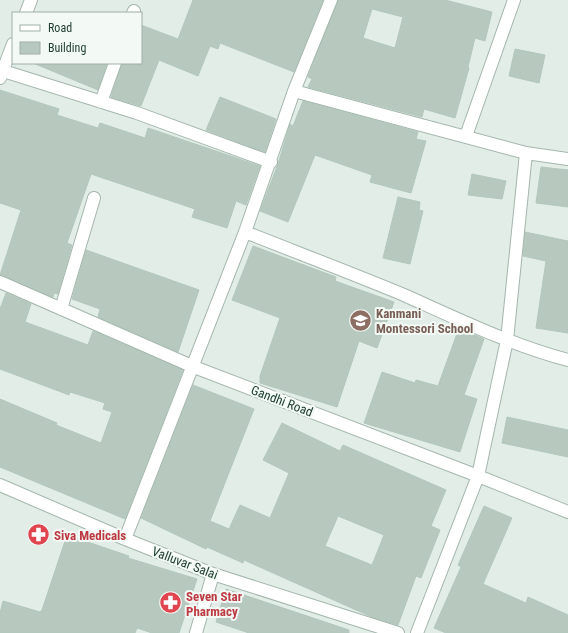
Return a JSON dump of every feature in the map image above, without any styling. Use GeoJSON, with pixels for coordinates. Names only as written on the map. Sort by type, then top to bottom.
{"type":"FeatureCollection","features":[{"type":"Feature","properties":{"kind":"street"},"geometry":{"type":"LineString","coordinates":[[26,12],[31,0]]}},
{"type":"Feature","properties":{"kind":"street"},"geometry":{"type":"LineString","coordinates":[[125,540],[194,367],[271,162],[294,91],[331,0]]}},
{"type":"Feature","properties":{"kind":"street"},"geometry":{"type":"LineString","coordinates":[[466,136],[514,0]]}},
{"type":"Feature","properties":{"kind":"street"},"geometry":{"type":"LineString","coordinates":[[12,46],[1,73],[137,113],[271,162]]}},
{"type":"Feature","properties":{"kind":"street"},"geometry":{"type":"LineString","coordinates":[[101,102],[115,64]]}},
{"type":"Feature","properties":{"kind":"street"},"geometry":{"type":"LineString","coordinates":[[294,91],[526,153],[568,159]]}},
{"type":"Feature","properties":{"kind":"street"},"geometry":{"type":"LineString","coordinates":[[417,633],[478,476],[507,340],[526,153]]}},
{"type":"Feature","properties":{"kind":"street"},"geometry":{"type":"LineString","coordinates":[[61,309],[94,198]]}},
{"type":"Feature","properties":{"kind":"street"},"geometry":{"type":"LineString","coordinates":[[245,232],[399,293],[507,340],[568,360]]}},
{"type":"Feature","properties":{"kind":"street","name":"Gandhi Road"},"geometry":{"type":"LineString","coordinates":[[0,282],[194,367],[568,512]]}},
{"type":"Feature","properties":{"kind":"street","name":"Valluvar Salai"},"geometry":{"type":"LineString","coordinates":[[0,485],[125,540],[213,574],[398,633]]}},
{"type":"Feature","properties":{"kind":"street"},"geometry":{"type":"LineString","coordinates":[[196,633],[213,574]]}},
{"type":"Feature","properties":{"kind":"building"},"geometry":{"type":"Polygon","coordinates":[[[193,0],[323,0],[294,72],[220,43],[218,49],[210,46],[198,76],[159,60],[141,106],[111,97],[122,64],[142,64],[142,25],[178,39],[193,0]]]}},
{"type":"Feature","properties":{"kind":"building"},"geometry":{"type":"Polygon","coordinates":[[[338,0],[445,0],[492,12],[485,41],[475,38],[469,68],[455,118],[424,109],[422,117],[308,87],[312,79],[308,77],[338,0]],[[372,9],[363,38],[395,48],[403,17],[372,9]]]}},
{"type":"Feature","properties":{"kind":"building"},"geometry":{"type":"Polygon","coordinates":[[[515,49],[545,55],[539,83],[509,76],[515,49]]]}},
{"type":"Feature","properties":{"kind":"building"},"geometry":{"type":"Polygon","coordinates":[[[35,64],[107,64],[98,90],[35,64]]]}},
{"type":"Feature","properties":{"kind":"building"},"geometry":{"type":"Polygon","coordinates":[[[0,90],[59,109],[57,115],[98,128],[100,123],[145,138],[148,128],[260,166],[246,205],[236,201],[227,228],[192,217],[195,209],[91,174],[67,243],[72,245],[58,294],[54,293],[53,297],[0,275],[21,210],[0,203],[0,90]]]}},
{"type":"Feature","properties":{"kind":"building"},"geometry":{"type":"Polygon","coordinates":[[[220,97],[276,119],[265,152],[206,130],[220,97]]]}},
{"type":"Feature","properties":{"kind":"building"},"geometry":{"type":"Polygon","coordinates":[[[303,101],[418,132],[416,139],[426,141],[411,193],[370,182],[372,175],[315,155],[288,222],[260,211],[278,164],[290,124],[293,126],[303,101]]]}},
{"type":"Feature","properties":{"kind":"building"},"geometry":{"type":"Polygon","coordinates":[[[541,167],[568,170],[568,207],[536,203],[541,167]]]}},
{"type":"Feature","properties":{"kind":"building"},"geometry":{"type":"Polygon","coordinates":[[[472,174],[506,181],[502,199],[468,195],[472,174]]]}},
{"type":"Feature","properties":{"kind":"building"},"geometry":{"type":"Polygon","coordinates":[[[398,197],[420,202],[419,210],[423,211],[410,264],[383,258],[398,197]]]}},
{"type":"Feature","properties":{"kind":"building"},"geometry":{"type":"Polygon","coordinates":[[[525,232],[568,241],[568,333],[536,328],[546,261],[523,256],[525,232]]]}},
{"type":"Feature","properties":{"kind":"building"},"geometry":{"type":"Polygon","coordinates":[[[253,246],[336,277],[335,281],[394,302],[377,348],[359,341],[337,407],[260,383],[260,376],[280,318],[232,300],[253,246]]]}},
{"type":"Feature","properties":{"kind":"building"},"geometry":{"type":"Polygon","coordinates":[[[86,250],[199,290],[178,352],[98,317],[100,309],[72,299],[86,250]]]}},
{"type":"Feature","properties":{"kind":"building"},"geometry":{"type":"Polygon","coordinates":[[[6,293],[31,304],[25,322],[88,345],[93,331],[183,370],[125,519],[0,467],[0,399],[57,423],[56,425],[101,443],[112,412],[103,409],[105,403],[70,392],[69,395],[0,369],[0,309],[6,293]]]}},
{"type":"Feature","properties":{"kind":"building"},"geometry":{"type":"Polygon","coordinates":[[[459,328],[484,339],[464,395],[477,399],[460,452],[364,423],[382,372],[415,383],[416,380],[438,386],[459,328]]]}},
{"type":"Feature","properties":{"kind":"building"},"geometry":{"type":"Polygon","coordinates":[[[193,385],[254,409],[210,521],[229,529],[240,505],[270,518],[289,473],[263,460],[282,423],[340,451],[343,445],[446,490],[431,526],[440,530],[421,578],[416,576],[398,625],[374,618],[244,560],[243,563],[207,547],[206,549],[141,518],[193,385]],[[338,516],[325,546],[372,565],[384,535],[338,516]]]}},
{"type":"Feature","properties":{"kind":"building"},"geometry":{"type":"Polygon","coordinates":[[[507,417],[568,430],[568,457],[502,443],[507,417]]]}},
{"type":"Feature","properties":{"kind":"building"},"geometry":{"type":"Polygon","coordinates":[[[484,506],[512,518],[483,584],[526,603],[528,597],[568,615],[568,633],[446,633],[434,628],[461,567],[458,565],[484,506]]]}},
{"type":"Feature","properties":{"kind":"building"},"geometry":{"type":"Polygon","coordinates":[[[67,535],[129,556],[128,558],[197,579],[179,633],[152,633],[137,628],[135,633],[0,633],[0,613],[3,601],[40,612],[42,610],[67,535]]]}},
{"type":"Feature","properties":{"kind":"building"},"geometry":{"type":"Polygon","coordinates":[[[226,589],[349,630],[349,633],[249,633],[216,622],[226,589]]]}},
{"type":"Feature","properties":{"kind":"place","name":"Kanmani Montessori School"},"geometry":{"type":"Point","coordinates":[361,320]}},
{"type":"Feature","properties":{"kind":"place","name":"Siva Medicals"},"geometry":{"type":"Point","coordinates":[38,535]}},
{"type":"Feature","properties":{"kind":"place","name":"Seven Star Pharmacy"},"geometry":{"type":"Point","coordinates":[170,603]}}]}
